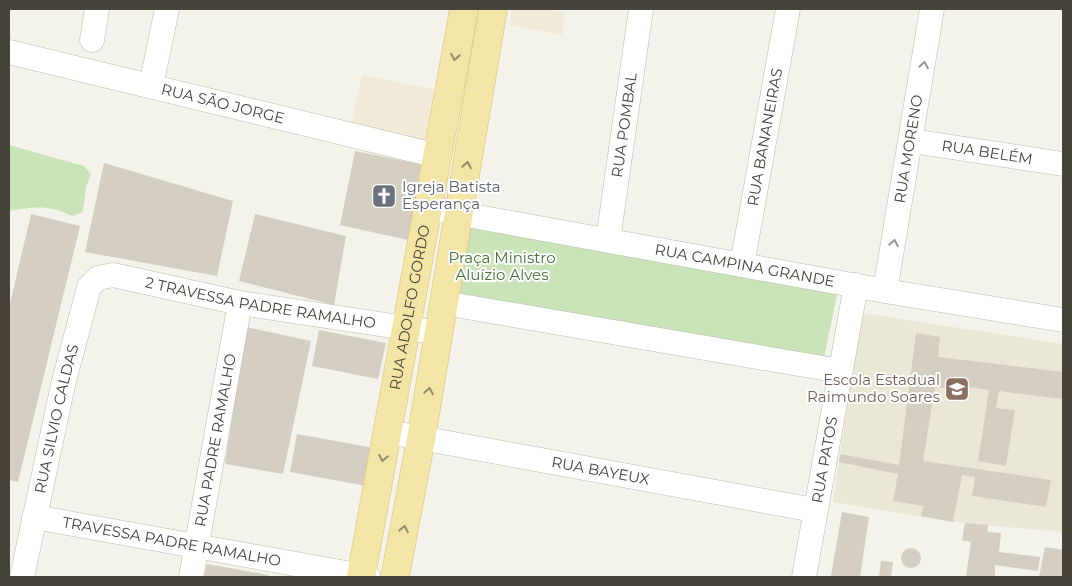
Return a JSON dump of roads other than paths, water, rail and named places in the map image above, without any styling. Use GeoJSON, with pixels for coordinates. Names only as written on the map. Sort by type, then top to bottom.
{"type":"FeatureCollection","features":[{"type":"Feature","properties":{"kind":"main road","name":"RUA ADOLFO GORDO"},"geometry":{"type":"LineString","coordinates":[[364,577],[388,432],[464,9]]}},
{"type":"Feature","properties":{"kind":"main road"},"geometry":{"type":"LineString","coordinates":[[395,577],[421,439],[493,9]]}},
{"type":"Feature","properties":{"kind":"street"},"geometry":{"type":"LineString","coordinates":[[92,40],[97,9]]}},
{"type":"Feature","properties":{"kind":"street"},"geometry":{"type":"LineString","coordinates":[[151,86],[167,9]]}},
{"type":"Feature","properties":{"kind":"street","name":"RUA POMBAL"},"geometry":{"type":"LineString","coordinates":[[608,240],[641,9]]}},
{"type":"Feature","properties":{"kind":"street","name":"RUA BANANEIRAS"},"geometry":{"type":"LineString","coordinates":[[742,265],[788,9]]}},
{"type":"Feature","properties":{"kind":"street","name":"RUA MORENO"},"geometry":{"type":"LineString","coordinates":[[885,290],[912,141],[932,9]]}},
{"type":"Feature","properties":{"kind":"street","name":"RUA SÃO JORGE"},"geometry":{"type":"LineString","coordinates":[[9,52],[438,156]]}},
{"type":"Feature","properties":{"kind":"street","name":"RUA BELÉM"},"geometry":{"type":"LineString","coordinates":[[912,141],[1063,164]]}},
{"type":"Feature","properties":{"kind":"street","name":"RUA CAMPINA GRANDE"},"geometry":{"type":"LineString","coordinates":[[428,208],[742,265],[1063,320]]}},
{"type":"Feature","properties":{"kind":"street","name":"2 TRAVESSA PADRE RAMALHO"},"geometry":{"type":"LineString","coordinates":[[113,275],[240,303],[439,333]]}},
{"type":"Feature","properties":{"kind":"street","name":"RUA SILVIO CALDAS"},"geometry":{"type":"LineString","coordinates":[[22,577],[63,385],[89,287],[98,278],[113,275]]}},
{"type":"Feature","properties":{"kind":"street","name":"RUA PATOS"},"geometry":{"type":"LineString","coordinates":[[804,577],[814,510],[856,285]]}},
{"type":"Feature","properties":{"kind":"street","name":"RUA PADRE RAMALHO"},"geometry":{"type":"LineString","coordinates":[[191,577],[240,303]]}},
{"type":"Feature","properties":{"kind":"street"},"geometry":{"type":"LineString","coordinates":[[444,303],[840,371]]}},
{"type":"Feature","properties":{"kind":"street","name":"RUA BAYEUX"},"geometry":{"type":"LineString","coordinates":[[388,432],[814,510]]}},
{"type":"Feature","properties":{"kind":"street","name":"TRAVESSA PADRE RAMALHO"},"geometry":{"type":"LineString","coordinates":[[34,517],[364,577]]}},
{"type":"Feature","properties":{"kind":"place","name":"Igreja Batista Esperança"},"geometry":{"type":"Point","coordinates":[384,196]}},
{"type":"Feature","properties":{"kind":"place","name":"Escola Estadual Raimundo Soares"},"geometry":{"type":"Point","coordinates":[957,389]}},
{"type":"Feature","properties":{"kind":"park label","name":"Praça Ministro Aluízio Alves"},"geometry":{"type":"Point","coordinates":[502,266]}}]}
